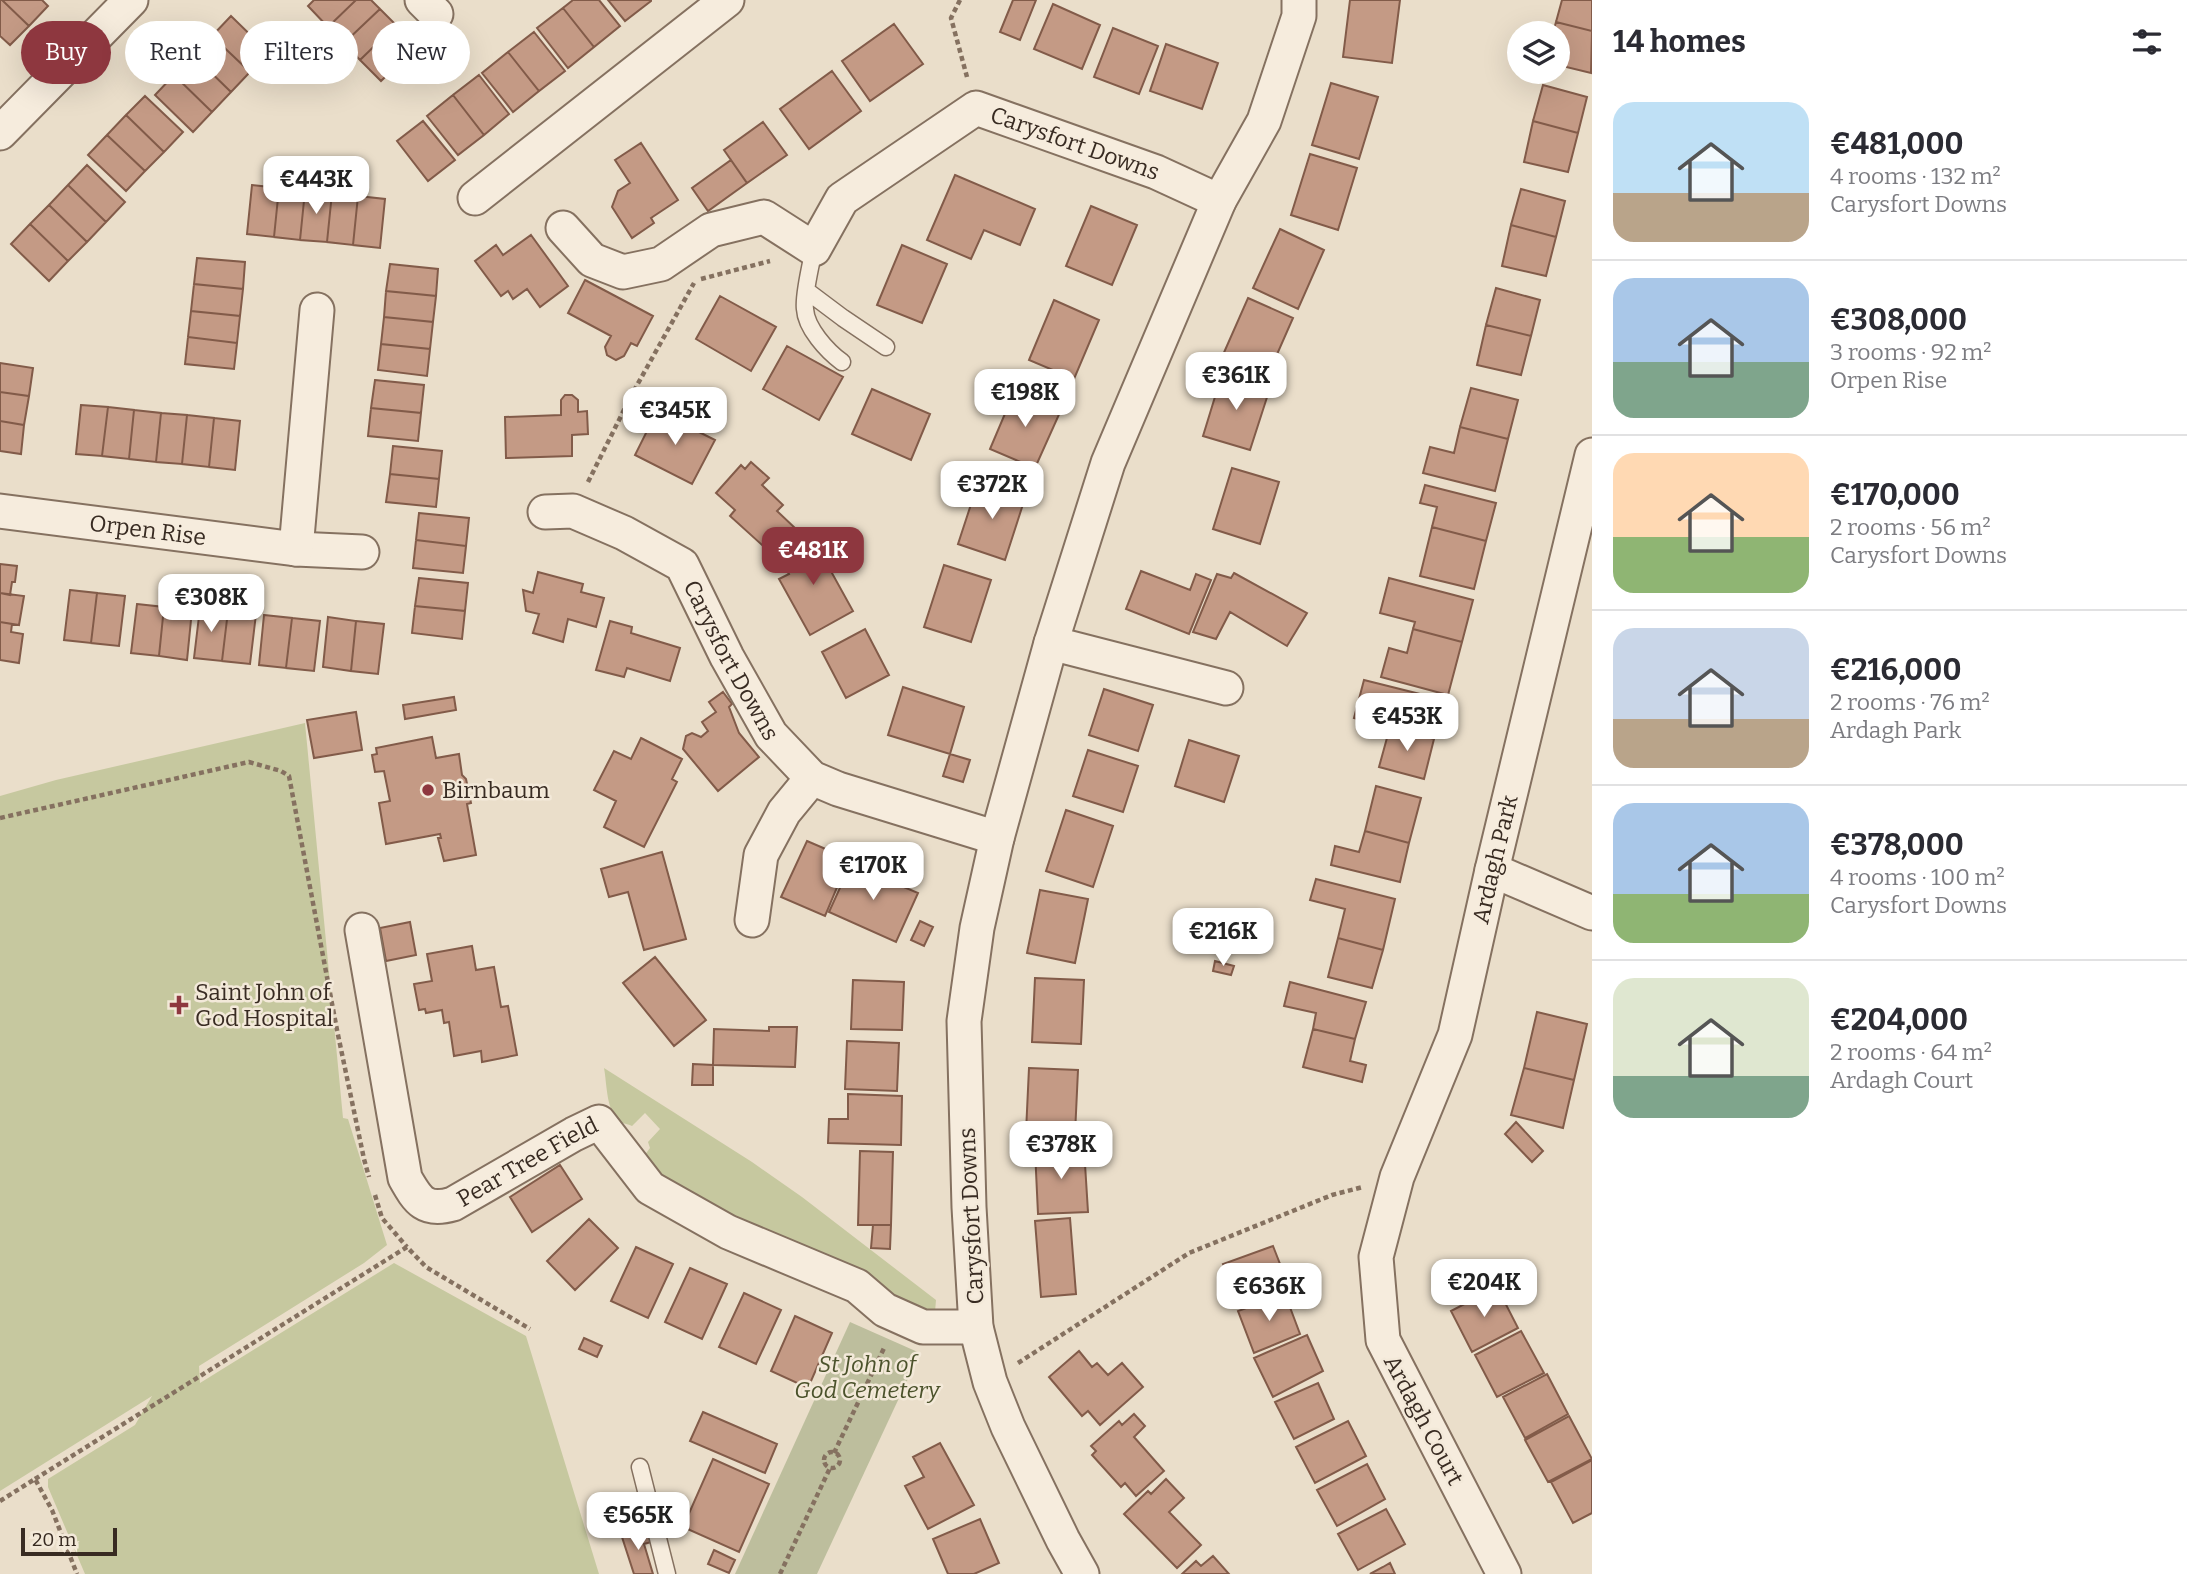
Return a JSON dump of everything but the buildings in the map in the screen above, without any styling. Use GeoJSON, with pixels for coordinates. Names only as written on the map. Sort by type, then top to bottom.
{"type":"FeatureCollection","features":[{"type":"Feature","properties":{"kind":"street"},"geometry":{"type":"LineString","coordinates":[[0,133],[131,0]]}},
{"type":"Feature","properties":{"kind":"street"},"geometry":{"type":"LineString","coordinates":[[475,198],[727,0]]}},
{"type":"Feature","properties":{"kind":"street","name":"Carysfort Downs"},"geometry":{"type":"LineString","coordinates":[[1082,1574],[1008,1427],[990,1382],[976,1327],[969,1207],[964,1021],[977,928],[997,838],[1051,643],[1108,463],[1219,201],[1264,121],[1299,16],[1299,0]]}},
{"type":"Feature","properties":{"kind":"street","name":"Carysfort Downs"},"geometry":{"type":"LineString","coordinates":[[814,249],[842,199],[976,108],[1156,172],[1219,201]]}},
{"type":"Feature","properties":{"kind":"street"},"geometry":{"type":"LineString","coordinates":[[563,228],[592,260],[623,272],[662,264],[711,230],[764,217],[814,249]]}},
{"type":"Feature","properties":{"kind":"street"},"geometry":{"type":"LineString","coordinates":[[296,548],[317,310]]}},
{"type":"Feature","properties":{"kind":"street","name":"Ardagh Park"},"geometry":{"type":"LineString","coordinates":[[1376,1257],[1397,1177],[1455,1035],[1592,455]]}},
{"type":"Feature","properties":{"kind":"street","name":"Orpen Rise"},"geometry":{"type":"LineString","coordinates":[[0,511],[296,548],[362,552]]}},
{"type":"Feature","properties":{"kind":"street","name":"Carysfort Downs"},"geometry":{"type":"LineString","coordinates":[[559,512],[624,533],[682,565],[727,656],[771,735],[812,778],[838,789],[997,838]]}},
{"type":"Feature","properties":{"kind":"street"},"geometry":{"type":"LineString","coordinates":[[1051,643],[1226,688]]}},
{"type":"Feature","properties":{"kind":"street"},"geometry":{"type":"LineString","coordinates":[[752,920],[761,855],[784,812],[812,778]]}},
{"type":"Feature","properties":{"kind":"street"},"geometry":{"type":"LineString","coordinates":[[1492,870],[1592,913]]}},
{"type":"Feature","properties":{"kind":"street","name":"Pear Tree Field"},"geometry":{"type":"LineString","coordinates":[[362,930],[405,1178],[422,1202],[439,1208],[453,1204],[573,1134],[599,1122],[650,1188],[728,1232],[856,1286],[885,1310],[923,1327],[976,1327]]}},
{"type":"Feature","properties":{"kind":"street","name":"Ardagh Court"},"geometry":{"type":"LineString","coordinates":[[1376,1257],[1383,1340],[1504,1574]]}},
{"type":"Feature","properties":{"kind":"lane"},"geometry":{"type":"LineString","coordinates":[[814,249],[804,310],[814,332],[831,354],[842,362]]}},
{"type":"Feature","properties":{"kind":"lane"},"geometry":{"type":"LineString","coordinates":[[807,291],[886,347]]}},
{"type":"Feature","properties":{"kind":"lane"},"geometry":{"type":"LineString","coordinates":[[640,1467],[667,1574]]}},
{"type":"Feature","properties":{"kind":"path"},"geometry":{"type":"LineString","coordinates":[[960,0],[951,18],[976,108]]}},
{"type":"Feature","properties":{"kind":"path"},"geometry":{"type":"LineString","coordinates":[[559,512],[631,396],[695,281],[814,249]]}},
{"type":"Feature","properties":{"kind":"path"},"geometry":{"type":"LineString","coordinates":[[0,818],[249,762],[289,776],[363,1160],[382,1218],[426,1267],[530,1329]]}},
{"type":"Feature","properties":{"kind":"path"},"geometry":{"type":"LineString","coordinates":[[990,1382],[1189,1252],[1332,1195],[1397,1177]]}},
{"type":"Feature","properties":{"kind":"path"},"geometry":{"type":"LineString","coordinates":[[0,1501],[407,1247]]}},
{"type":"Feature","properties":{"kind":"path"},"geometry":{"type":"LineString","coordinates":[[834,1453],[887,1343]]}},
{"type":"Feature","properties":{"kind":"path"},"geometry":{"type":"LineString","coordinates":[[834,1453],[840,1463],[837,1467],[830,1468],[825,1465],[824,1460],[826,1455],[834,1453]]}},
{"type":"Feature","properties":{"kind":"path"},"geometry":{"type":"LineString","coordinates":[[780,1574],[830,1468]]}},
{"type":"Feature","properties":{"kind":"path"},"geometry":{"type":"LineString","coordinates":[[35,1479],[52,1510],[78,1574]]}},
{"type":"Feature","properties":{"kind":"green space","name":"Saint John of God Hospital"},"geometry":{"type":"Polygon","coordinates":[[[305,723],[343,1118],[348,1119],[387,1245],[364,1263],[199,1366],[200,1383],[394,1263],[526,1336],[599,1574],[85,1574],[48,1487],[48,1479],[135,1425],[152,1396],[0,1491],[0,796],[56,780],[305,723]]]}},
{"type":"Feature","properties":{"kind":"green space"},"geometry":{"type":"Polygon","coordinates":[[[604,1068],[802,1197],[936,1300],[935,1312],[925,1313],[663,1184],[644,1156],[650,1148],[648,1142],[660,1129],[645,1113],[632,1126],[616,1118],[610,1105],[604,1068]]]}},
{"type":"Feature","properties":{"kind":"green space","name":"St John of God Cemetery"},"geometry":{"type":"Polygon","coordinates":[[[850,1322],[920,1353],[817,1574],[735,1574],[850,1322]]]}},
{"type":"Feature","properties":{"kind":"place","name":"Birnbaum"},"geometry":{"type":"Point","coordinates":[428,790]}},
{"type":"Feature","properties":{"kind":"place","name":"Saint John of God Hospital"},"geometry":{"type":"Point","coordinates":[179,1005]}}]}
